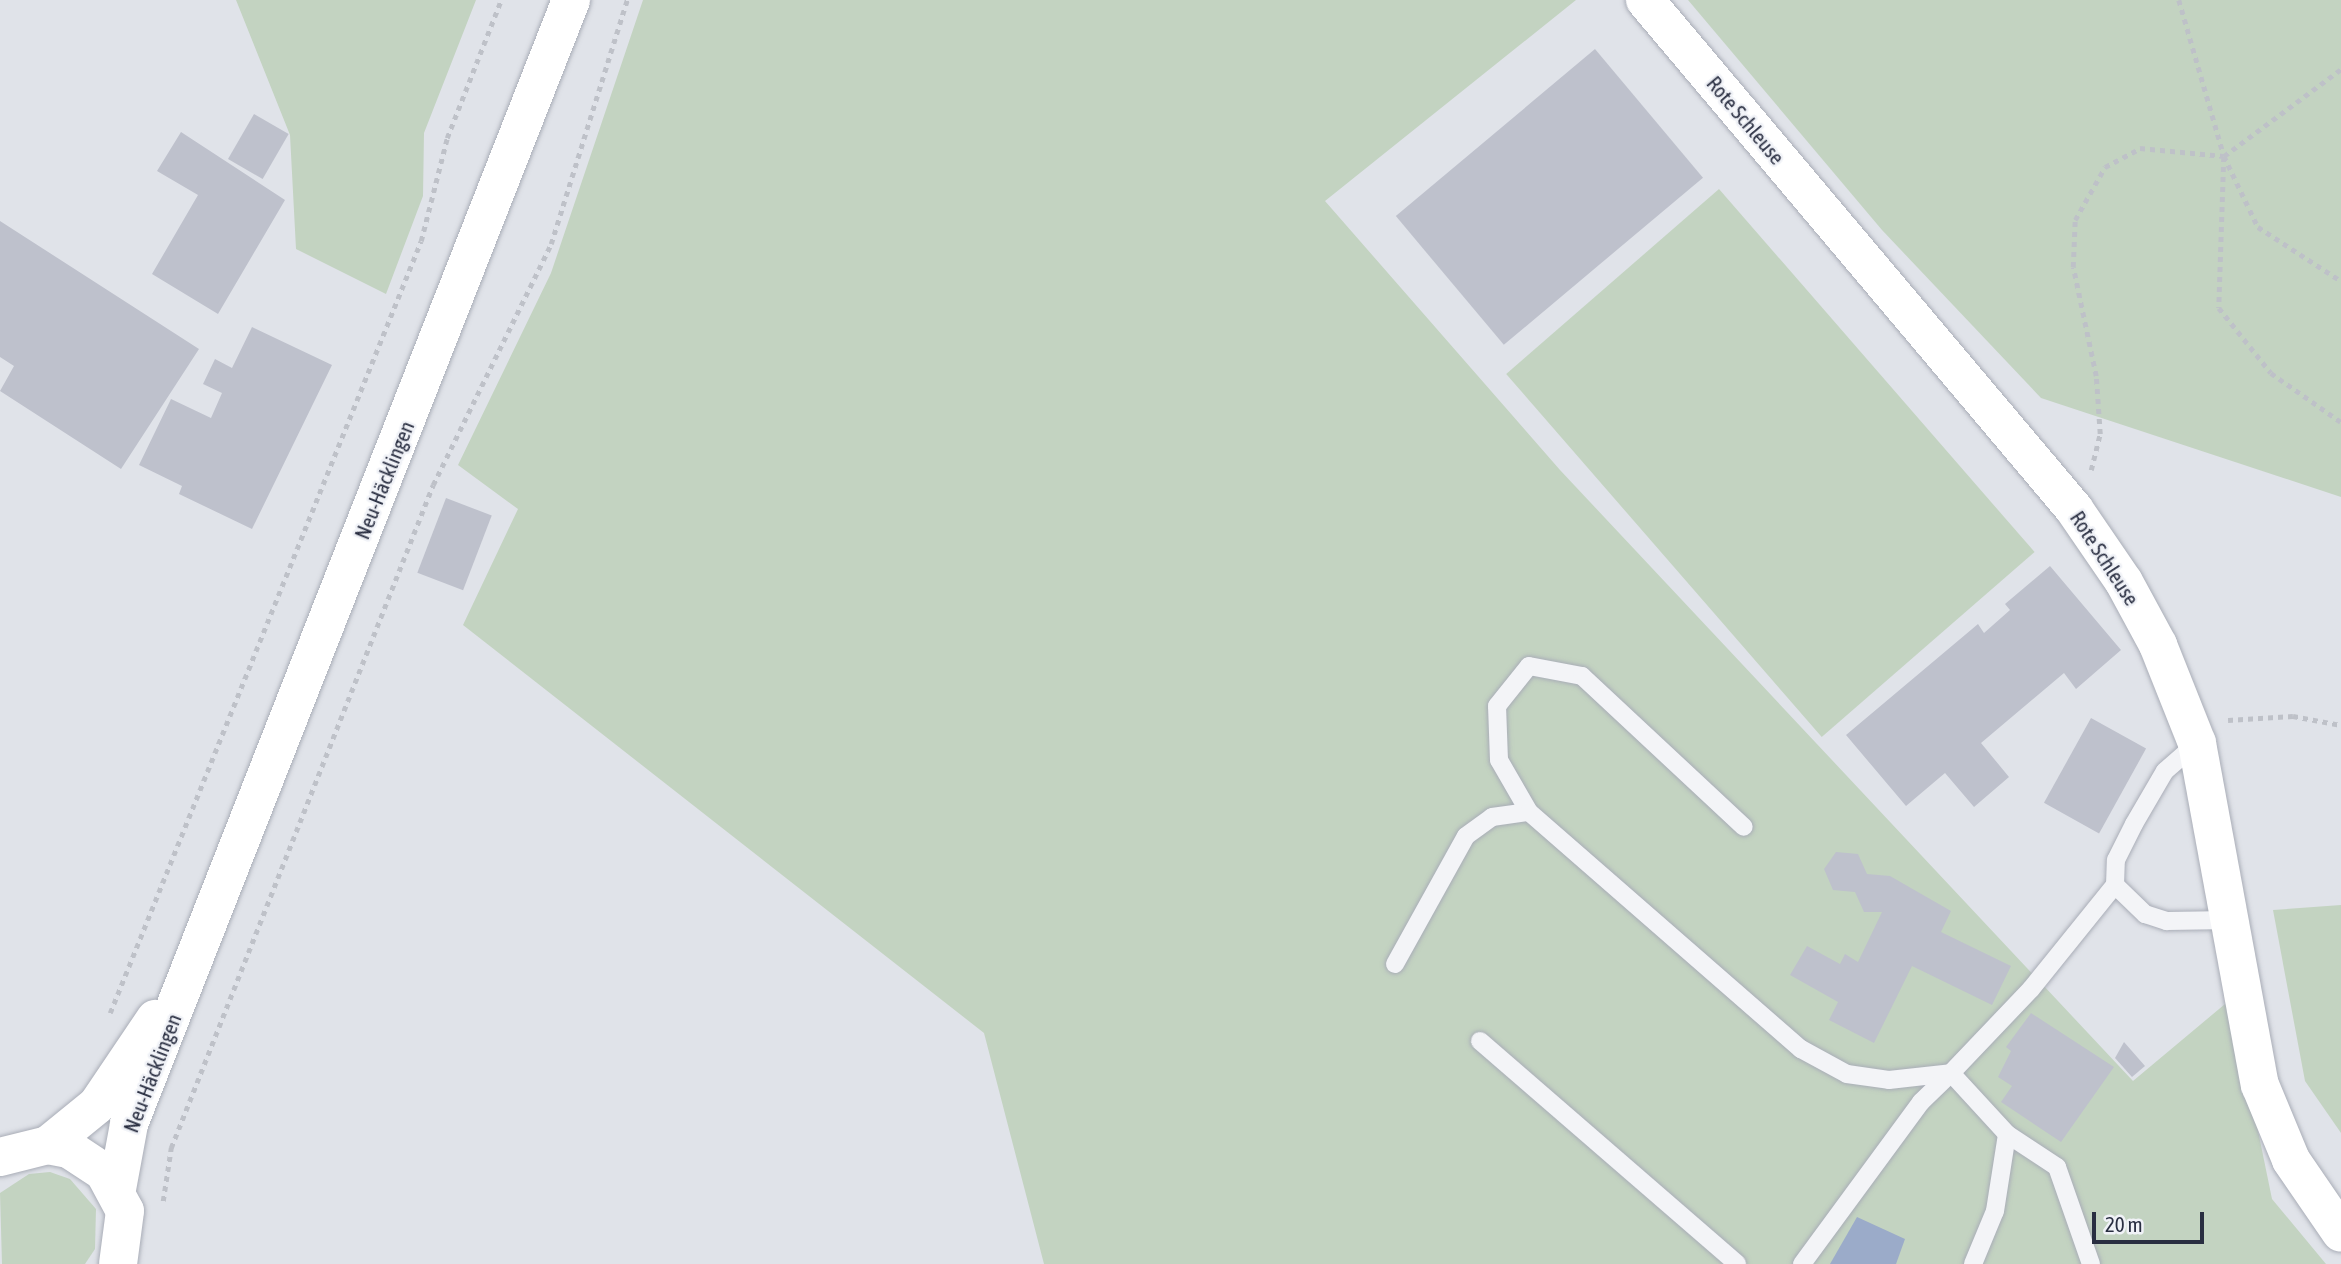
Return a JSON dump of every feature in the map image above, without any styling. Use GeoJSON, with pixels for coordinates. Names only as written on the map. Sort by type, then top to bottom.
{"type":"FeatureCollection","features":[{"type":"Feature","properties":{"kind":"main road","name":"Neu-Häcklingen"},"geometry":{"type":"LineString","coordinates":[[117,1189],[129,1124],[570,0]]}},
{"type":"Feature","properties":{"kind":"main road","name":"Rote Schleuse"},"geometry":{"type":"LineString","coordinates":[[1645,0],[2074,509],[2208,732],[2230,920],[2260,1085],[2291,1160],[2341,1233]]}},
{"type":"Feature","properties":{"kind":"main road","name":"Neu-Häcklingen"},"geometry":{"type":"LineString","coordinates":[[48,1145],[97,1105],[195,959]]}},
{"type":"Feature","properties":{"kind":"main road"},"geometry":{"type":"LineString","coordinates":[[0,1157],[48,1145],[88,1158],[117,1189],[127,1234],[118,1264]]}},
{"type":"Feature","properties":{"kind":"lane"},"geometry":{"type":"LineString","coordinates":[[1744,827],[1581,676],[1528,666],[1497,706],[1499,760],[1530,812],[1801,1049],[1847,1074],[1889,1080],[1951,1073]]}},
{"type":"Feature","properties":{"kind":"lane"},"geometry":{"type":"LineString","coordinates":[[1802,1264],[1921,1102],[1951,1073],[2115,885],[2116,860],[2165,771],[2208,732]]}},
{"type":"Feature","properties":{"kind":"lane"},"geometry":{"type":"LineString","coordinates":[[1395,964],[1466,836],[1492,817],[1530,812]]}},
{"type":"Feature","properties":{"kind":"lane"},"geometry":{"type":"LineString","coordinates":[[2115,885],[2145,914],[2167,920],[2230,920]]}},
{"type":"Feature","properties":{"kind":"lane"},"geometry":{"type":"LineString","coordinates":[[1480,1041],[1737,1264]]}},
{"type":"Feature","properties":{"kind":"lane"},"geometry":{"type":"LineString","coordinates":[[1951,1073],[2007,1134],[2057,1167],[2091,1264]]}},
{"type":"Feature","properties":{"kind":"lane"},"geometry":{"type":"LineString","coordinates":[[1973,1264],[1995,1211],[2007,1134]]}},
{"type":"Feature","properties":{"kind":"path"},"geometry":{"type":"LineString","coordinates":[[105,1025],[421,241],[447,138],[501,0]]}},
{"type":"Feature","properties":{"kind":"path"},"geometry":{"type":"LineString","coordinates":[[162,1216],[171,1148],[433,485],[551,244],[627,0]]}},
{"type":"Feature","properties":{"kind":"path"},"geometry":{"type":"LineString","coordinates":[[2179,0],[2224,156],[2258,228],[2341,281]]}},
{"type":"Feature","properties":{"kind":"path"},"geometry":{"type":"LineString","coordinates":[[2089,482],[2099,423],[2096,376],[2073,267],[2075,220],[2105,167],[2140,148],[2224,156],[2341,69]]}},
{"type":"Feature","properties":{"kind":"path"},"geometry":{"type":"LineString","coordinates":[[2224,156],[2219,308],[2271,373],[2341,422]]}},
{"type":"Feature","properties":{"kind":"path"},"geometry":{"type":"LineString","coordinates":[[2208,732],[2293,716],[2341,725]]}},
{"type":"Feature","properties":{"kind":"green space"},"geometry":{"type":"Polygon","coordinates":[[[236,0],[476,0],[424,133],[423,196],[386,294],[296,249],[290,135],[236,0]]]}},
{"type":"Feature","properties":{"kind":"green space"},"geometry":{"type":"Polygon","coordinates":[[[643,0],[1576,0],[1325,201],[1560,470],[2133,1081],[2231,999],[2272,1199],[2326,1264],[1044,1264],[984,1033],[463,625],[518,509],[458,465],[551,273],[643,0]]]}},
{"type":"Feature","properties":{"kind":"green space"},"geometry":{"type":"Polygon","coordinates":[[[1688,0],[2341,0],[2341,497],[2041,398],[1882,230],[1688,0]]]}},
{"type":"Feature","properties":{"kind":"green space"},"geometry":{"type":"Polygon","coordinates":[[[1719,189],[2035,552],[1822,737],[1506,374],[1719,189]]]}},
{"type":"Feature","properties":{"kind":"green space"},"geometry":{"type":"Polygon","coordinates":[[[2341,905],[2341,1133],[2305,1081],[2273,910],[2341,905]]]}},
{"type":"Feature","properties":{"kind":"green space"},"geometry":{"type":"Polygon","coordinates":[[[50,1172],[70,1179],[96,1209],[95,1249],[85,1264],[2,1264],[0,1193],[29,1174],[50,1172]]]}},
{"type":"Feature","properties":{"kind":"water"},"geometry":{"type":"Polygon","coordinates":[[[1857,1217],[1905,1239],[1896,1264],[1830,1264],[1857,1217]]]}},
{"type":"Feature","properties":{"kind":"building"},"geometry":{"type":"Polygon","coordinates":[[[1595,49],[1703,178],[1504,345],[1396,216],[1595,49]]]}},
{"type":"Feature","properties":{"kind":"building"},"geometry":{"type":"Polygon","coordinates":[[[254,114],[289,134],[263,179],[228,159],[254,114]]]}},
{"type":"Feature","properties":{"kind":"building"},"geometry":{"type":"Polygon","coordinates":[[[181,132],[285,200],[218,314],[152,274],[198,195],[157,171],[181,132]]]}},
{"type":"Feature","properties":{"kind":"building"},"geometry":{"type":"Polygon","coordinates":[[[0,221],[199,349],[121,469],[0,391],[14,366],[0,357],[0,221]]]}},
{"type":"Feature","properties":{"kind":"building"},"geometry":{"type":"Polygon","coordinates":[[[252,327],[332,365],[252,529],[179,494],[182,486],[139,465],[171,399],[211,418],[222,393],[203,384],[215,359],[232,368],[252,327]]]}},
{"type":"Feature","properties":{"kind":"building"},"geometry":{"type":"Polygon","coordinates":[[[446,498],[492,516],[463,590],[417,573],[446,498]]]}},
{"type":"Feature","properties":{"kind":"building"},"geometry":{"type":"Polygon","coordinates":[[[2050,566],[2121,650],[2076,689],[2064,673],[1981,743],[2009,777],[1974,807],[1945,773],[1906,806],[1846,735],[1978,624],[1984,633],[2010,610],[2005,604],[2050,566]]]}},
{"type":"Feature","properties":{"kind":"building"},"geometry":{"type":"Polygon","coordinates":[[[2091,718],[2146,749],[2099,833],[2044,803],[2091,718]]]}},
{"type":"Feature","properties":{"kind":"building"},"geometry":{"type":"Polygon","coordinates":[[[1836,852],[1858,854],[1867,874],[1890,876],[1951,911],[1941,932],[2011,966],[1992,1005],[1912,966],[1874,1043],[1829,1020],[1838,1002],[1790,975],[1807,946],[1840,964],[1845,954],[1858,962],[1882,912],[1864,912],[1855,892],[1833,890],[1824,869],[1836,852]]]}},
{"type":"Feature","properties":{"kind":"building"},"geometry":{"type":"Polygon","coordinates":[[[2031,1013],[2114,1067],[2061,1142],[2001,1102],[2012,1086],[1998,1077],[2011,1051],[2006,1047],[2031,1013]]]}},
{"type":"Feature","properties":{"kind":"building"},"geometry":{"type":"Polygon","coordinates":[[[2124,1042],[2145,1066],[2132,1077],[2115,1058],[2124,1042]]]}}]}
